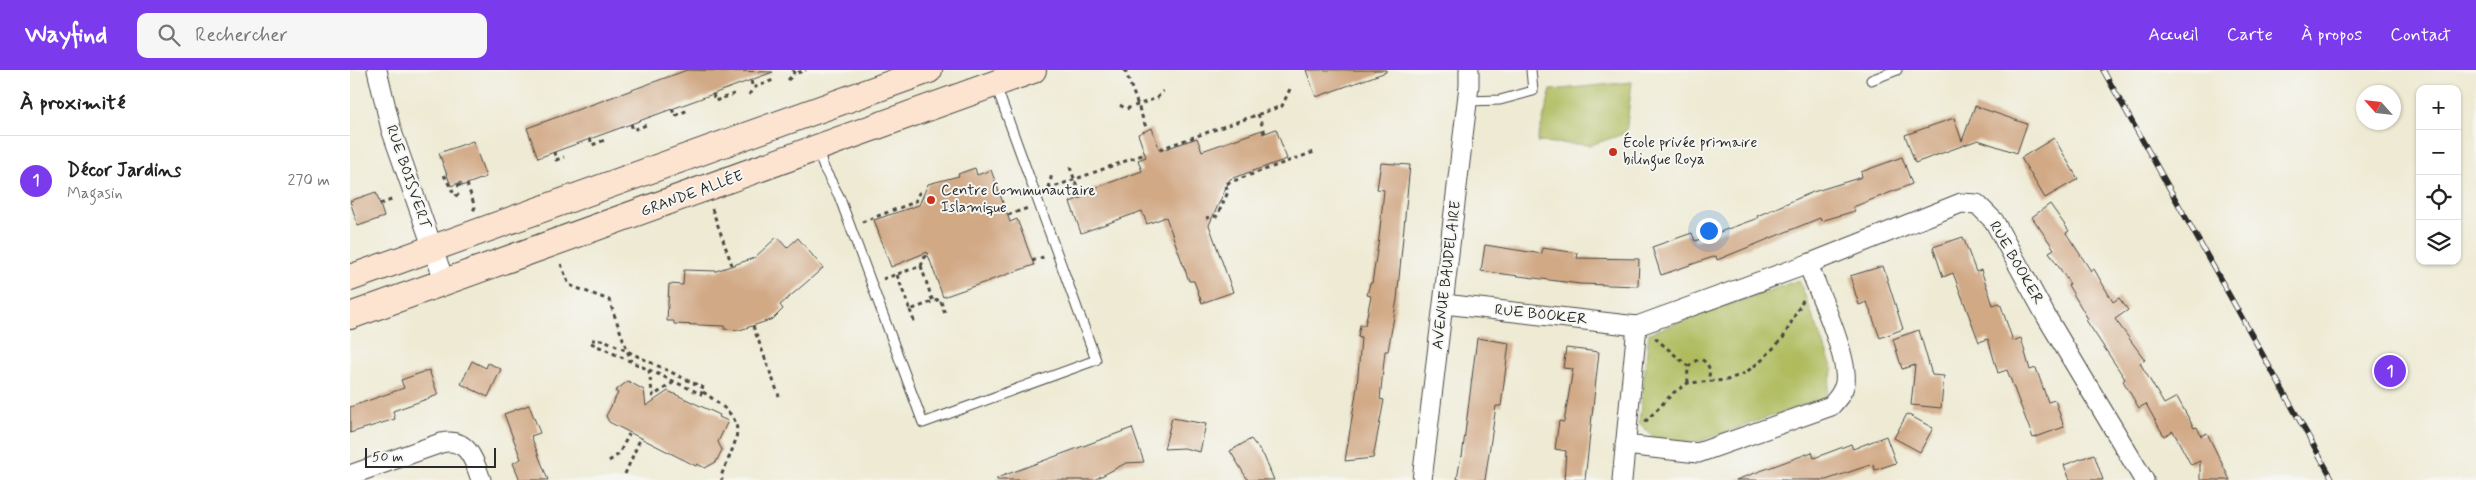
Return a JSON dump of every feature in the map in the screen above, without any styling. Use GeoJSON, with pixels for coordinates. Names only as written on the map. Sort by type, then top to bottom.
{"type":"FeatureCollection","features":[{"type":"Feature","properties":{"kind":"main road"},"geometry":{"type":"LineString","coordinates":[[350,278],[929,70]]}},
{"type":"Feature","properties":{"kind":"main road","name":"GRANDE ALLÉE"},"geometry":{"type":"LineString","coordinates":[[350,316],[1033,70]]}},
{"type":"Feature","properties":{"kind":"street","name":"RUE BOISVERT"},"geometry":{"type":"LineString","coordinates":[[377,70],[390,124],[445,283]]}},
{"type":"Feature","properties":{"kind":"street","name":"AVENUE BAUDELAIRE"},"geometry":{"type":"LineString","coordinates":[[1422,480],[1468,101],[1469,70]]}},
{"type":"Feature","properties":{"kind":"street","name":"RUE BOOKER"},"geometry":{"type":"LineString","coordinates":[[1444,304],[1638,326],[1811,273],[1960,203],[1977,204],[1994,221],[2070,356],[2144,480]]}},
{"type":"Feature","properties":{"kind":"street"},"geometry":{"type":"LineString","coordinates":[[1625,445],[1698,453],[1831,406],[1841,394],[1845,382],[1844,362],[1811,273]]}},
{"type":"Feature","properties":{"kind":"street"},"geometry":{"type":"LineString","coordinates":[[1622,480],[1638,326]]}},
{"type":"Feature","properties":{"kind":"street"},"geometry":{"type":"LineString","coordinates":[[350,475],[441,443],[454,442],[460,444],[471,453],[481,480]]}},
{"type":"Feature","properties":{"kind":"lane"},"geometry":{"type":"LineString","coordinates":[[1468,101],[1500,100],[1533,91],[1531,70]]}},
{"type":"Feature","properties":{"kind":"lane"},"geometry":{"type":"LineString","coordinates":[[1872,80],[1896,70]]}},
{"type":"Feature","properties":{"kind":"lane"},"geometry":{"type":"LineString","coordinates":[[817,149],[824,168],[839,196],[923,423],[1096,360],[996,84]]}},
{"type":"Feature","properties":{"kind":"path"},"geometry":{"type":"LineString","coordinates":[[788,80],[793,72],[806,70]]}},
{"type":"Feature","properties":{"kind":"path"},"geometry":{"type":"LineString","coordinates":[[1125,70],[1147,130]]}},
{"type":"Feature","properties":{"kind":"path"},"geometry":{"type":"LineString","coordinates":[[761,77],[764,84]]}},
{"type":"Feature","properties":{"kind":"path"},"geometry":{"type":"LineString","coordinates":[[749,95],[753,88],[776,79]]}},
{"type":"Feature","properties":{"kind":"path"},"geometry":{"type":"LineString","coordinates":[[751,81],[753,88]]}},
{"type":"Feature","properties":{"kind":"path"},"geometry":{"type":"LineString","coordinates":[[1160,149],[1282,106],[1290,89]]}},
{"type":"Feature","properties":{"kind":"path"},"geometry":{"type":"LineString","coordinates":[[1120,105],[1126,109],[1138,105],[1157,98],[1162,91]]}},
{"type":"Feature","properties":{"kind":"path"},"geometry":{"type":"LineString","coordinates":[[713,94],[715,101],[734,94]]}},
{"type":"Feature","properties":{"kind":"path"},"geometry":{"type":"LineString","coordinates":[[672,108],[675,116],[688,110]]}},
{"type":"Feature","properties":{"kind":"path"},"geometry":{"type":"LineString","coordinates":[[1258,114],[1265,133]]}},
{"type":"Feature","properties":{"kind":"path"},"geometry":{"type":"LineString","coordinates":[[631,124],[633,130],[646,125]]}},
{"type":"Feature","properties":{"kind":"path"},"geometry":{"type":"LineString","coordinates":[[590,138],[592,144],[605,140]]}},
{"type":"Feature","properties":{"kind":"path"},"geometry":{"type":"LineString","coordinates":[[554,152],[556,160],[564,157]]}},
{"type":"Feature","properties":{"kind":"path"},"geometry":{"type":"LineString","coordinates":[[1206,218],[1217,216],[1228,192],[1225,184],[1314,152]]}},
{"type":"Feature","properties":{"kind":"path"},"geometry":{"type":"LineString","coordinates":[[1052,173],[1048,189],[1145,154]]}},
{"type":"Feature","properties":{"kind":"path"},"geometry":{"type":"LineString","coordinates":[[1070,167],[1081,198]]}},
{"type":"Feature","properties":{"kind":"path"},"geometry":{"type":"LineString","coordinates":[[444,175],[455,196],[460,194]]}},
{"type":"Feature","properties":{"kind":"path"},"geometry":{"type":"LineString","coordinates":[[457,186],[462,184]]}},
{"type":"Feature","properties":{"kind":"path"},"geometry":{"type":"LineString","coordinates":[[467,184],[475,207],[467,213]]}},
{"type":"Feature","properties":{"kind":"path"},"geometry":{"type":"LineString","coordinates":[[860,222],[915,202],[919,193],[923,194]]}},
{"type":"Feature","properties":{"kind":"path"},"geometry":{"type":"LineString","coordinates":[[380,204],[394,199]]}},
{"type":"Feature","properties":{"kind":"path"},"geometry":{"type":"LineString","coordinates":[[1008,216],[1032,207]]}},
{"type":"Feature","properties":{"kind":"path"},"geometry":{"type":"LineString","coordinates":[[712,209],[732,265]]}},
{"type":"Feature","properties":{"kind":"path"},"geometry":{"type":"LineString","coordinates":[[915,324],[897,275],[921,266],[928,252]]}},
{"type":"Feature","properties":{"kind":"path"},"geometry":{"type":"LineString","coordinates":[[1032,261],[1040,258]]}},
{"type":"Feature","properties":{"kind":"path"},"geometry":{"type":"LineString","coordinates":[[562,264],[569,285],[609,300],[632,361]]}},
{"type":"Feature","properties":{"kind":"path"},"geometry":{"type":"LineString","coordinates":[[921,266],[933,302]]}},
{"type":"Feature","properties":{"kind":"path"},"geometry":{"type":"LineString","coordinates":[[1625,445],[1673,393],[1688,383],[1727,380],[1745,373],[1762,360],[1783,338],[1811,273]]}},
{"type":"Feature","properties":{"kind":"path"},"geometry":{"type":"LineString","coordinates":[[910,310],[940,299],[945,314]]}},
{"type":"Feature","properties":{"kind":"path"},"geometry":{"type":"LineString","coordinates":[[753,326],[779,396]]}},
{"type":"Feature","properties":{"kind":"path"},"geometry":{"type":"LineString","coordinates":[[1638,326],[1688,367]]}},
{"type":"Feature","properties":{"kind":"path"},"geometry":{"type":"LineString","coordinates":[[702,392],[704,388],[629,351],[604,340],[592,342],[674,382],[701,394],[702,392],[728,410],[736,421],[736,443],[721,476],[722,480]]}},
{"type":"Feature","properties":{"kind":"path"},"geometry":{"type":"LineString","coordinates":[[1688,383],[1688,367],[1692,362],[1701,359],[1708,364],[1710,372],[1708,380]]}},
{"type":"Feature","properties":{"kind":"path"},"geometry":{"type":"LineString","coordinates":[[649,370],[654,393],[652,397]]}},
{"type":"Feature","properties":{"kind":"path"},"geometry":{"type":"LineString","coordinates":[[654,393],[656,394],[674,382]]}},
{"type":"Feature","properties":{"kind":"path"},"geometry":{"type":"LineString","coordinates":[[608,461],[619,454],[629,434]]}},
{"type":"Feature","properties":{"kind":"path"},"geometry":{"type":"LineString","coordinates":[[625,474],[641,436]]}},
{"type":"Feature","properties":{"kind":"green space"},"geometry":{"type":"Polygon","coordinates":[[[1632,82],[1626,133],[1591,145],[1537,142],[1551,90],[1632,82]]]}},
{"type":"Feature","properties":{"kind":"green space"},"geometry":{"type":"Polygon","coordinates":[[[1799,280],[1833,369],[1826,397],[1695,443],[1653,437],[1639,423],[1649,333],[1799,280]]]}},
{"type":"Feature","properties":{"kind":"building"},"geometry":{"type":"Polygon","coordinates":[[[687,70],[773,72],[538,158],[527,128],[687,70]]]}},
{"type":"Feature","properties":{"kind":"building"},"geometry":{"type":"Polygon","coordinates":[[[1306,70],[1386,70],[1386,72],[1316,97],[1306,70]]]}},
{"type":"Feature","properties":{"kind":"building"},"geometry":{"type":"Polygon","coordinates":[[[1975,106],[2027,124],[2017,153],[1978,140],[1915,163],[1905,135],[1954,118],[1962,141],[1975,106]]]}},
{"type":"Feature","properties":{"kind":"building"},"geometry":{"type":"Polygon","coordinates":[[[1152,128],[1160,151],[1197,138],[1202,151],[1262,130],[1263,134],[1276,129],[1287,159],[1230,179],[1209,225],[1233,292],[1202,303],[1194,281],[1189,281],[1166,217],[1147,224],[1142,211],[1081,233],[1070,202],[1083,197],[1081,193],[1142,171],[1138,160],[1146,157],[1138,134],[1152,128]]]}},
{"type":"Feature","properties":{"kind":"building"},"geometry":{"type":"Polygon","coordinates":[[[2054,138],[2078,179],[2045,198],[2021,158],[2054,138]]]}},
{"type":"Feature","properties":{"kind":"building"},"geometry":{"type":"Polygon","coordinates":[[[473,141],[486,177],[462,186],[461,182],[451,186],[439,153],[473,141]]]}},
{"type":"Feature","properties":{"kind":"building"},"geometry":{"type":"Polygon","coordinates":[[[1902,157],[1912,184],[1853,207],[1855,211],[1821,221],[1820,218],[1717,260],[1716,256],[1661,275],[1652,247],[1692,233],[1695,241],[1758,218],[1757,216],[1813,192],[1862,177],[1861,172],[1902,157]]]}},
{"type":"Feature","properties":{"kind":"building"},"geometry":{"type":"Polygon","coordinates":[[[1381,163],[1410,165],[1397,299],[1388,351],[1385,351],[1380,399],[1384,400],[1373,458],[1345,461],[1357,387],[1361,338],[1358,337],[1360,325],[1365,325],[1371,296],[1367,295],[1370,283],[1372,283],[1379,238],[1384,190],[1377,189],[1381,163]]]}},
{"type":"Feature","properties":{"kind":"building"},"geometry":{"type":"Polygon","coordinates":[[[975,168],[977,175],[991,170],[1010,222],[1017,219],[1034,265],[943,297],[927,252],[891,267],[874,220],[919,205],[928,184],[959,176],[958,174],[975,168]]]}},
{"type":"Feature","properties":{"kind":"building"},"geometry":{"type":"Polygon","coordinates":[[[376,192],[384,217],[358,226],[350,201],[376,192]]]}},
{"type":"Feature","properties":{"kind":"building"},"geometry":{"type":"Polygon","coordinates":[[[2050,204],[2069,231],[2066,233],[2091,271],[2094,269],[2113,302],[2119,298],[2128,310],[2115,319],[2145,360],[2140,363],[2164,404],[2177,397],[2194,428],[2197,427],[2201,436],[2207,433],[2230,480],[2200,480],[2200,461],[2191,465],[2173,431],[2164,436],[2146,404],[2139,408],[2123,381],[2125,379],[2086,320],[2088,319],[2068,285],[2070,284],[2049,252],[2054,249],[2032,217],[2050,204]]]}},
{"type":"Feature","properties":{"kind":"building"},"geometry":{"type":"Polygon","coordinates":[[[777,237],[787,248],[798,238],[823,268],[780,305],[783,309],[773,319],[740,330],[724,329],[725,326],[674,324],[674,321],[667,321],[669,284],[683,285],[684,270],[716,271],[754,258],[777,237]]]}},
{"type":"Feature","properties":{"kind":"building"},"geometry":{"type":"Polygon","coordinates":[[[1963,237],[1976,272],[1981,270],[1993,305],[2000,303],[2013,341],[2021,338],[2030,370],[2036,368],[2048,402],[2055,400],[2064,427],[2033,438],[2007,370],[1998,373],[1988,339],[1979,342],[1953,273],[1943,277],[1933,247],[1963,237]]]}},
{"type":"Feature","properties":{"kind":"building"},"geometry":{"type":"Polygon","coordinates":[[[1485,245],[1542,254],[1542,248],[1578,253],[1577,258],[1639,259],[1638,286],[1580,284],[1481,271],[1485,245]]]}},
{"type":"Feature","properties":{"kind":"building"},"geometry":{"type":"Polygon","coordinates":[[[1883,266],[1903,329],[1880,338],[1867,302],[1859,305],[1850,276],[1883,266]]]}},
{"type":"Feature","properties":{"kind":"building"},"geometry":{"type":"Polygon","coordinates":[[[1919,330],[1932,375],[1944,376],[1941,408],[1911,405],[1915,365],[1902,369],[1893,339],[1919,330]]]}},
{"type":"Feature","properties":{"kind":"building"},"geometry":{"type":"Polygon","coordinates":[[[1477,338],[1509,343],[1501,406],[1496,406],[1485,480],[1457,479],[1462,457],[1477,338]]]}},
{"type":"Feature","properties":{"kind":"building"},"geometry":{"type":"Polygon","coordinates":[[[1566,348],[1599,352],[1585,480],[1564,480],[1566,451],[1555,449],[1559,421],[1564,422],[1573,369],[1563,368],[1566,348]]]}},
{"type":"Feature","properties":{"kind":"building"},"geometry":{"type":"Polygon","coordinates":[[[472,361],[486,368],[488,363],[501,369],[488,397],[461,384],[472,361]]]}},
{"type":"Feature","properties":{"kind":"building"},"geometry":{"type":"Polygon","coordinates":[[[429,370],[438,395],[393,411],[395,419],[350,433],[350,407],[404,388],[401,380],[429,370]]]}},
{"type":"Feature","properties":{"kind":"building"},"geometry":{"type":"Polygon","coordinates":[[[628,381],[644,390],[646,406],[668,391],[720,415],[719,417],[728,421],[718,442],[722,450],[716,462],[705,468],[697,464],[696,466],[609,422],[606,416],[618,393],[615,391],[628,381]]]}},
{"type":"Feature","properties":{"kind":"building"},"geometry":{"type":"Polygon","coordinates":[[[529,405],[540,433],[531,436],[548,480],[520,480],[513,463],[521,459],[504,414],[529,405]]]}},
{"type":"Feature","properties":{"kind":"building"},"geometry":{"type":"Polygon","coordinates":[[[1907,414],[1933,428],[1920,452],[1894,438],[1907,414]]]}},
{"type":"Feature","properties":{"kind":"building"},"geometry":{"type":"Polygon","coordinates":[[[1172,418],[1206,424],[1200,452],[1184,448],[1164,449],[1172,418]]]}},
{"type":"Feature","properties":{"kind":"building"},"geometry":{"type":"Polygon","coordinates":[[[1132,428],[1144,462],[1126,463],[1094,480],[997,480],[997,478],[1132,428]]]}},
{"type":"Feature","properties":{"kind":"building"},"geometry":{"type":"Polygon","coordinates":[[[1886,436],[1896,463],[1875,470],[1873,464],[1826,480],[1736,480],[1812,452],[1814,458],[1851,444],[1853,449],[1886,436]]]}},
{"type":"Feature","properties":{"kind":"building"},"geometry":{"type":"Polygon","coordinates":[[[1251,439],[1264,456],[1274,480],[1248,480],[1230,451],[1251,439]]]}},
{"type":"Feature","properties":{"kind":"building"},"geometry":{"type":"Polygon","coordinates":[[[2094,454],[2103,480],[2070,480],[2064,465],[2094,454]]]}},
{"type":"Feature","properties":{"kind":"railway"},"geometry":{"type":"LineString","coordinates":[[2103,70],[2333,480]]}},
{"type":"Feature","properties":{"kind":"place","name":"École privée primaire bilingue Roya"},"geometry":{"type":"Point","coordinates":[1613,152]}},
{"type":"Feature","properties":{"kind":"place","name":"Centre Communautaire Islamique"},"geometry":{"type":"Point","coordinates":[931,200]}},
{"type":"Feature","properties":{"kind":"place","name":"Décor Jardins"},"geometry":{"type":"Point","coordinates":[2390,371]}}]}
